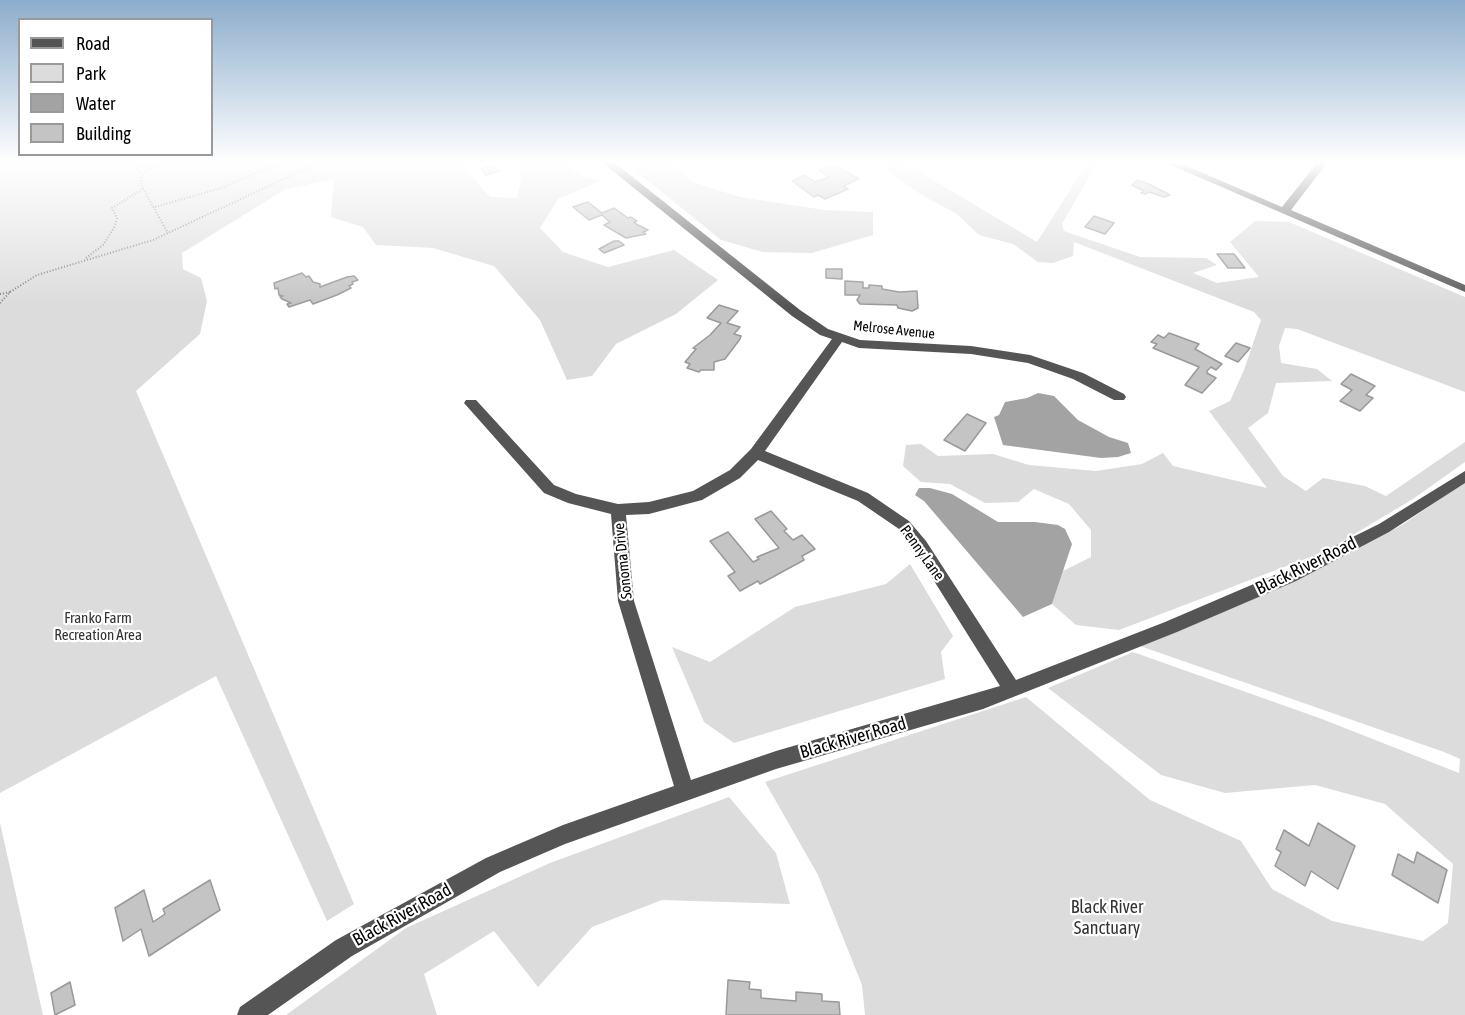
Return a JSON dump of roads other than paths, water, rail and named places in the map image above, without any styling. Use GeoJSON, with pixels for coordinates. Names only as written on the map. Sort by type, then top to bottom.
{"type":"FeatureCollection","features":[{"type":"Feature","properties":{"kind":"street","name":"Melrose Avenue"},"geometry":{"type":"LineString","coordinates":[[667,210],[796,313],[839,338],[868,345],[971,350],[1030,358],[1078,376],[1119,398]]}},
{"type":"Feature","properties":{"kind":"street"},"geometry":{"type":"LineString","coordinates":[[1280,210],[1465,289]]}},
{"type":"Feature","properties":{"kind":"street","name":"Sonoma Drive"},"geometry":{"type":"LineString","coordinates":[[685,792],[626,601],[618,510],[649,508],[697,496],[735,474],[756,453],[839,338]]}},
{"type":"Feature","properties":{"kind":"street"},"geometry":{"type":"LineString","coordinates":[[471,403],[549,489],[573,500],[618,510]]}},
{"type":"Feature","properties":{"kind":"street","name":"Penny Lane"},"geometry":{"type":"LineString","coordinates":[[756,453],[863,497],[904,525],[920,545],[1012,690]]}},
{"type":"Feature","properties":{"kind":"street","name":"Black River Road"},"geometry":{"type":"LineString","coordinates":[[248,1015],[344,948],[493,865],[563,835],[776,760],[983,701],[1012,690],[1290,576],[1384,528],[1465,476]]}},
{"type":"Feature","properties":{"kind":"water"},"geometry":{"type":"Polygon","coordinates":[[[1038,393],[1054,396],[1078,420],[1109,437],[1128,443],[1131,453],[1118,457],[1101,458],[1003,445],[994,417],[999,415],[1005,402],[1027,398],[1038,393]]]}},
{"type":"Feature","properties":{"kind":"water"},"geometry":{"type":"Polygon","coordinates":[[[919,488],[930,488],[952,494],[998,522],[1035,522],[1058,525],[1065,529],[1072,544],[1052,604],[1023,617],[924,501],[915,495],[919,488]]]}},
{"type":"Feature","properties":{"kind":"park label","name":"Franko Farm Recreation Area"},"geometry":{"type":"Point","coordinates":[98,626]}},
{"type":"Feature","properties":{"kind":"park label","name":"Black River Sanctuary"},"geometry":{"type":"Point","coordinates":[1107,917]}}]}
